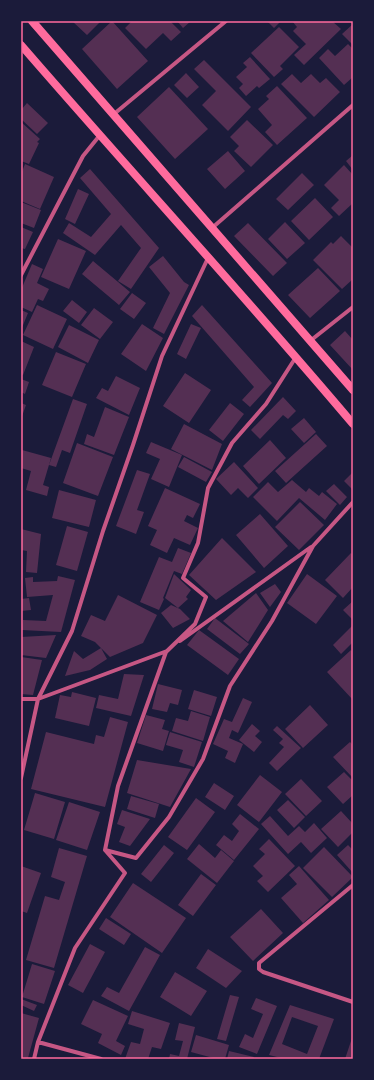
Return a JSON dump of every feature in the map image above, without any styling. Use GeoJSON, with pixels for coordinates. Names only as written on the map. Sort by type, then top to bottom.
{"type":"FeatureCollection","features":[{"type":"Feature","properties":{"kind":"main road"},"geometry":{"type":"LineString","coordinates":[[32,21],[114,114],[211,229],[353,390]]}},
{"type":"Feature","properties":{"kind":"main road"},"geometry":{"type":"LineString","coordinates":[[21,45],[296,357],[353,424]]}},
{"type":"Feature","properties":{"kind":"street"},"geometry":{"type":"LineString","coordinates":[[114,114],[226,21]]}},
{"type":"Feature","properties":{"kind":"street"},"geometry":{"type":"LineString","coordinates":[[211,229],[353,105]]}},
{"type":"Feature","properties":{"kind":"street"},"geometry":{"type":"LineString","coordinates":[[21,275],[83,156],[100,135]]}},
{"type":"Feature","properties":{"kind":"street"},"geometry":{"type":"LineString","coordinates":[[21,778],[38,699],[72,631],[103,531],[162,356],[209,258]]}},
{"type":"Feature","properties":{"kind":"street"},"geometry":{"type":"LineString","coordinates":[[310,341],[353,307]]}},
{"type":"Feature","properties":{"kind":"street"},"geometry":{"type":"LineString","coordinates":[[105,850],[118,786],[166,652],[195,624],[206,597],[183,578],[198,542],[208,488],[232,442],[266,404],[296,357]]}},
{"type":"Feature","properties":{"kind":"street"},"geometry":{"type":"LineString","coordinates":[[21,698],[38,699],[166,652],[313,546],[353,502]]}},
{"type":"Feature","properties":{"kind":"street"},"geometry":{"type":"LineString","coordinates":[[105,850],[136,858],[169,817],[203,759],[230,686],[272,621],[313,546]]}},
{"type":"Feature","properties":{"kind":"street"},"geometry":{"type":"LineString","coordinates":[[34,1059],[38,1042],[75,948],[125,873],[105,850]]}},
{"type":"Feature","properties":{"kind":"street"},"geometry":{"type":"LineString","coordinates":[[353,885],[259,963],[259,969],[263,972],[353,1002]]}},
{"type":"Feature","properties":{"kind":"street"},"geometry":{"type":"LineString","coordinates":[[38,1042],[101,1059]]}},
{"type":"Feature","properties":{"kind":"building"},"geometry":{"type":"Polygon","coordinates":[[[72,21],[101,21],[87,35],[72,21]]]}},
{"type":"Feature","properties":{"kind":"building"},"geometry":{"type":"Polygon","coordinates":[[[112,21],[148,61],[117,89],[82,49],[112,21]]]}},
{"type":"Feature","properties":{"kind":"building"},"geometry":{"type":"Polygon","coordinates":[[[132,21],[170,21],[181,32],[171,41],[163,33],[146,49],[125,28],[132,21]]]}},
{"type":"Feature","properties":{"kind":"building"},"geometry":{"type":"Polygon","coordinates":[[[177,21],[191,21],[183,28],[177,21]]]}},
{"type":"Feature","properties":{"kind":"building"},"geometry":{"type":"Polygon","coordinates":[[[267,21],[281,21],[274,28],[267,21]]]}},
{"type":"Feature","properties":{"kind":"building"},"geometry":{"type":"Polygon","coordinates":[[[292,21],[332,21],[341,29],[304,65],[294,55],[306,44],[293,31],[297,27],[292,21]]]}},
{"type":"Feature","properties":{"kind":"building"},"geometry":{"type":"Polygon","coordinates":[[[353,24],[353,45],[342,34],[353,24]]]}},
{"type":"Feature","properties":{"kind":"building"},"geometry":{"type":"Polygon","coordinates":[[[279,27],[299,47],[280,66],[283,69],[274,77],[251,53],[279,27]]]}},
{"type":"Feature","properties":{"kind":"building"},"geometry":{"type":"Polygon","coordinates":[[[348,44],[353,49],[353,77],[344,85],[319,58],[328,49],[335,56],[348,44]]]}},
{"type":"Feature","properties":{"kind":"building"},"geometry":{"type":"Polygon","coordinates":[[[250,57],[270,79],[259,88],[257,86],[246,96],[239,88],[243,84],[236,77],[247,67],[243,63],[250,57]]]}},
{"type":"Feature","properties":{"kind":"building"},"geometry":{"type":"Polygon","coordinates":[[[204,60],[251,107],[228,131],[202,105],[216,91],[194,69],[204,60]]]}},
{"type":"Feature","properties":{"kind":"building"},"geometry":{"type":"Polygon","coordinates":[[[186,73],[199,87],[187,98],[174,85],[186,73]]]}},
{"type":"Feature","properties":{"kind":"building"},"geometry":{"type":"Polygon","coordinates":[[[292,74],[301,83],[311,74],[320,83],[326,78],[340,92],[314,117],[281,84],[292,74]]]}},
{"type":"Feature","properties":{"kind":"building"},"geometry":{"type":"Polygon","coordinates":[[[277,86],[307,118],[277,145],[265,132],[272,125],[258,109],[269,99],[266,96],[277,86]]]}},
{"type":"Feature","properties":{"kind":"building"},"geometry":{"type":"Polygon","coordinates":[[[169,87],[208,129],[175,159],[137,117],[169,87]]]}},
{"type":"Feature","properties":{"kind":"building"},"geometry":{"type":"Polygon","coordinates":[[[27,103],[48,123],[37,134],[21,119],[21,110],[27,103]]]}},
{"type":"Feature","properties":{"kind":"building"},"geometry":{"type":"Polygon","coordinates":[[[247,120],[273,145],[251,167],[234,151],[239,146],[230,137],[247,120]]]}},
{"type":"Feature","properties":{"kind":"building"},"geometry":{"type":"Polygon","coordinates":[[[21,122],[40,139],[37,142],[39,143],[29,164],[21,161],[21,122]]]}},
{"type":"Feature","properties":{"kind":"building"},"geometry":{"type":"Polygon","coordinates":[[[228,151],[245,171],[225,189],[207,169],[228,151]]]}},
{"type":"Feature","properties":{"kind":"building"},"geometry":{"type":"Polygon","coordinates":[[[353,155],[353,170],[346,161],[353,155]]]}},
{"type":"Feature","properties":{"kind":"building"},"geometry":{"type":"Polygon","coordinates":[[[25,164],[54,177],[40,209],[21,201],[21,174],[25,164]]]}},
{"type":"Feature","properties":{"kind":"building"},"geometry":{"type":"Polygon","coordinates":[[[344,165],[353,175],[353,203],[339,216],[331,208],[339,200],[324,185],[344,165]]]}},
{"type":"Feature","properties":{"kind":"building"},"geometry":{"type":"Polygon","coordinates":[[[90,169],[159,248],[131,289],[118,281],[141,248],[121,225],[95,255],[63,233],[69,223],[91,237],[111,214],[80,178],[90,169]]]}},
{"type":"Feature","properties":{"kind":"building"},"geometry":{"type":"Polygon","coordinates":[[[302,173],[314,185],[288,210],[276,199],[302,173]]]}},
{"type":"Feature","properties":{"kind":"building"},"geometry":{"type":"Polygon","coordinates":[[[78,189],[89,194],[75,224],[65,219],[78,189]]]}},
{"type":"Feature","properties":{"kind":"building"},"geometry":{"type":"Polygon","coordinates":[[[315,198],[333,217],[309,240],[291,221],[315,198]]]}},
{"type":"Feature","properties":{"kind":"building"},"geometry":{"type":"Polygon","coordinates":[[[21,202],[41,210],[34,228],[21,223],[21,202]]]}},
{"type":"Feature","properties":{"kind":"building"},"geometry":{"type":"Polygon","coordinates":[[[285,222],[305,243],[287,259],[268,239],[285,222]]]}},
{"type":"Feature","properties":{"kind":"building"},"geometry":{"type":"Polygon","coordinates":[[[248,223],[287,263],[273,276],[234,236],[248,223]]]}},
{"type":"Feature","properties":{"kind":"building"},"geometry":{"type":"Polygon","coordinates":[[[21,227],[33,232],[25,249],[21,248],[21,227]]]}},
{"type":"Feature","properties":{"kind":"building"},"geometry":{"type":"Polygon","coordinates":[[[341,236],[353,248],[353,279],[342,289],[313,260],[331,242],[333,244],[341,236]]]}},
{"type":"Feature","properties":{"kind":"building"},"geometry":{"type":"Polygon","coordinates":[[[58,239],[86,251],[69,289],[41,277],[58,239]]]}},
{"type":"Feature","properties":{"kind":"building"},"geometry":{"type":"Polygon","coordinates":[[[163,256],[184,282],[189,285],[164,334],[153,328],[170,293],[149,267],[163,256]]]}},
{"type":"Feature","properties":{"kind":"building"},"geometry":{"type":"Polygon","coordinates":[[[93,261],[130,292],[119,305],[82,274],[93,261]]]}},
{"type":"Feature","properties":{"kind":"building"},"geometry":{"type":"Polygon","coordinates":[[[32,264],[43,269],[37,283],[49,289],[43,301],[38,299],[32,312],[21,307],[21,290],[32,264]]]}},
{"type":"Feature","properties":{"kind":"building"},"geometry":{"type":"Polygon","coordinates":[[[318,268],[340,291],[310,318],[288,295],[318,268]]]}},
{"type":"Feature","properties":{"kind":"building"},"geometry":{"type":"Polygon","coordinates":[[[132,293],[146,303],[134,319],[120,309],[132,293]]]}},
{"type":"Feature","properties":{"kind":"building"},"geometry":{"type":"Polygon","coordinates":[[[72,300],[87,312],[79,323],[63,311],[72,300]]]}},
{"type":"Feature","properties":{"kind":"building"},"geometry":{"type":"Polygon","coordinates":[[[37,305],[67,319],[53,349],[23,335],[37,305]]]}},
{"type":"Feature","properties":{"kind":"building"},"geometry":{"type":"Polygon","coordinates":[[[202,305],[272,383],[250,407],[242,400],[254,387],[192,316],[202,305]]]}},
{"type":"Feature","properties":{"kind":"building"},"geometry":{"type":"Polygon","coordinates":[[[94,308],[113,322],[100,339],[81,325],[94,308]]]}},
{"type":"Feature","properties":{"kind":"building"},"geometry":{"type":"Polygon","coordinates":[[[21,310],[28,313],[21,330],[21,310]]]}},
{"type":"Feature","properties":{"kind":"building"},"geometry":{"type":"Polygon","coordinates":[[[142,324],[163,338],[146,371],[121,354],[142,324]]]}},
{"type":"Feature","properties":{"kind":"building"},"geometry":{"type":"Polygon","coordinates":[[[191,324],[201,328],[186,359],[177,354],[191,324]]]}},
{"type":"Feature","properties":{"kind":"building"},"geometry":{"type":"Polygon","coordinates":[[[69,325],[99,340],[88,363],[58,347],[69,325]]]}},
{"type":"Feature","properties":{"kind":"building"},"geometry":{"type":"Polygon","coordinates":[[[345,331],[353,340],[353,370],[330,345],[345,331]]]}},
{"type":"Feature","properties":{"kind":"building"},"geometry":{"type":"Polygon","coordinates":[[[21,341],[34,347],[23,375],[21,374],[21,341]]]}},
{"type":"Feature","properties":{"kind":"building"},"geometry":{"type":"Polygon","coordinates":[[[56,352],[86,364],[72,397],[42,385],[56,352]]]}},
{"type":"Feature","properties":{"kind":"building"},"geometry":{"type":"Polygon","coordinates":[[[185,373],[211,390],[189,423],[163,406],[185,373]]]}},
{"type":"Feature","properties":{"kind":"building"},"geometry":{"type":"Polygon","coordinates":[[[116,376],[140,388],[129,415],[96,398],[102,388],[108,391],[116,376]]]}},
{"type":"Feature","properties":{"kind":"building"},"geometry":{"type":"Polygon","coordinates":[[[21,379],[29,382],[25,394],[21,392],[21,379]]]}},
{"type":"Feature","properties":{"kind":"building"},"geometry":{"type":"Polygon","coordinates":[[[283,397],[296,411],[288,419],[283,415],[260,439],[251,430],[283,397]]]}},
{"type":"Feature","properties":{"kind":"building"},"geometry":{"type":"Polygon","coordinates":[[[73,399],[87,404],[70,453],[62,450],[56,467],[49,465],[73,399]]]}},
{"type":"Feature","properties":{"kind":"building"},"geometry":{"type":"Polygon","coordinates":[[[21,403],[26,405],[21,419],[21,403]]]}},
{"type":"Feature","properties":{"kind":"building"},"geometry":{"type":"Polygon","coordinates":[[[230,403],[244,414],[223,441],[209,430],[230,403]]]}},
{"type":"Feature","properties":{"kind":"building"},"geometry":{"type":"Polygon","coordinates":[[[105,407],[129,417],[114,455],[84,444],[87,434],[94,437],[105,407]]]}},
{"type":"Feature","properties":{"kind":"building"},"geometry":{"type":"Polygon","coordinates":[[[304,418],[316,432],[304,443],[291,429],[304,418]]]}},
{"type":"Feature","properties":{"kind":"building"},"geometry":{"type":"Polygon","coordinates":[[[184,424],[222,444],[212,470],[171,449],[184,424]]]}},
{"type":"Feature","properties":{"kind":"building"},"geometry":{"type":"Polygon","coordinates":[[[316,434],[327,446],[286,483],[275,471],[316,434]]]}},
{"type":"Feature","properties":{"kind":"building"},"geometry":{"type":"Polygon","coordinates":[[[270,440],[286,458],[259,484],[243,466],[270,440]]]}},
{"type":"Feature","properties":{"kind":"building"},"geometry":{"type":"Polygon","coordinates":[[[151,442],[182,455],[169,487],[151,479],[160,459],[146,453],[151,442]]]}},
{"type":"Feature","properties":{"kind":"building"},"geometry":{"type":"Polygon","coordinates":[[[77,443],[113,457],[98,496],[63,483],[77,443]]]}},
{"type":"Feature","properties":{"kind":"building"},"geometry":{"type":"Polygon","coordinates":[[[22,450],[51,458],[43,485],[49,487],[47,496],[26,490],[31,471],[21,468],[22,450]]]}},
{"type":"Feature","properties":{"kind":"building"},"geometry":{"type":"Polygon","coordinates":[[[184,457],[212,472],[206,482],[178,467],[184,457]]]}},
{"type":"Feature","properties":{"kind":"building"},"geometry":{"type":"Polygon","coordinates":[[[234,462],[258,488],[248,498],[238,488],[231,495],[216,479],[234,462]]]}},
{"type":"Feature","properties":{"kind":"building"},"geometry":{"type":"Polygon","coordinates":[[[137,470],[150,474],[137,510],[144,512],[136,534],[116,526],[137,470]]]}},
{"type":"Feature","properties":{"kind":"building"},"geometry":{"type":"Polygon","coordinates":[[[353,472],[353,490],[344,481],[353,472]]]}},
{"type":"Feature","properties":{"kind":"building"},"geometry":{"type":"Polygon","coordinates":[[[292,480],[306,492],[309,488],[319,496],[322,492],[337,504],[325,520],[299,498],[277,521],[253,497],[268,482],[278,492],[292,480]]]}},
{"type":"Feature","properties":{"kind":"building"},"geometry":{"type":"Polygon","coordinates":[[[334,484],[347,497],[340,505],[326,491],[334,484]]]}},
{"type":"Feature","properties":{"kind":"building"},"geometry":{"type":"Polygon","coordinates":[[[165,488],[200,504],[193,518],[187,515],[184,521],[198,528],[190,545],[174,538],[167,553],[150,545],[157,530],[148,526],[165,488]]]}},
{"type":"Feature","properties":{"kind":"building"},"geometry":{"type":"Polygon","coordinates":[[[59,490],[96,500],[89,527],[52,518],[59,490]]]}},
{"type":"Feature","properties":{"kind":"building"},"geometry":{"type":"Polygon","coordinates":[[[300,502],[324,525],[299,550],[275,527],[300,502]]]}},
{"type":"Feature","properties":{"kind":"building"},"geometry":{"type":"Polygon","coordinates":[[[260,514],[288,546],[264,568],[236,535],[260,514]]]}},
{"type":"Feature","properties":{"kind":"building"},"geometry":{"type":"Polygon","coordinates":[[[67,526],[88,532],[77,571],[56,565],[67,526]]]}},
{"type":"Feature","properties":{"kind":"building"},"geometry":{"type":"Polygon","coordinates":[[[21,529],[41,534],[37,573],[26,572],[27,551],[21,550],[21,529]]]}},
{"type":"Feature","properties":{"kind":"building"},"geometry":{"type":"Polygon","coordinates":[[[222,538],[256,572],[216,600],[189,575],[222,538]]]}},
{"type":"Feature","properties":{"kind":"building"},"geometry":{"type":"Polygon","coordinates":[[[178,548],[191,553],[182,574],[174,571],[159,610],[140,602],[159,557],[172,562],[178,548]]]}},
{"type":"Feature","properties":{"kind":"building"},"geometry":{"type":"Polygon","coordinates":[[[351,553],[353,555],[353,587],[343,598],[325,580],[351,553]]]}},
{"type":"Feature","properties":{"kind":"building"},"geometry":{"type":"Polygon","coordinates":[[[174,574],[191,590],[186,597],[188,599],[178,608],[165,598],[174,574]]]}},
{"type":"Feature","properties":{"kind":"building"},"geometry":{"type":"Polygon","coordinates":[[[307,574],[337,596],[316,624],[287,603],[307,574]]]}},
{"type":"Feature","properties":{"kind":"building"},"geometry":{"type":"Polygon","coordinates":[[[58,576],[75,580],[61,632],[22,630],[23,620],[46,621],[53,595],[27,597],[25,578],[33,577],[33,582],[57,581],[58,576]]]}},
{"type":"Feature","properties":{"kind":"building"},"geometry":{"type":"Polygon","coordinates":[[[275,584],[281,592],[270,607],[260,593],[275,584]]]}},
{"type":"Feature","properties":{"kind":"building"},"geometry":{"type":"Polygon","coordinates":[[[256,593],[268,610],[248,642],[223,621],[256,593]]]}},
{"type":"Feature","properties":{"kind":"building"},"geometry":{"type":"Polygon","coordinates":[[[118,595],[157,615],[143,643],[110,657],[95,642],[81,636],[91,615],[105,621],[118,595]]]}},
{"type":"Feature","properties":{"kind":"building"},"geometry":{"type":"Polygon","coordinates":[[[29,598],[31,610],[21,611],[21,599],[29,598]]]}},
{"type":"Feature","properties":{"kind":"building"},"geometry":{"type":"Polygon","coordinates":[[[353,601],[353,620],[343,610],[353,601]]]}},
{"type":"Feature","properties":{"kind":"building"},"geometry":{"type":"Polygon","coordinates":[[[171,605],[180,609],[190,619],[173,628],[161,613],[171,605]]]}},
{"type":"Feature","properties":{"kind":"building"},"geometry":{"type":"Polygon","coordinates":[[[215,618],[249,644],[240,654],[207,629],[215,618]]]}},
{"type":"Feature","properties":{"kind":"building"},"geometry":{"type":"Polygon","coordinates":[[[353,625],[353,642],[341,654],[333,645],[353,625]]]}},
{"type":"Feature","properties":{"kind":"building"},"geometry":{"type":"Polygon","coordinates":[[[199,630],[239,659],[228,675],[187,645],[199,630]]]}},
{"type":"Feature","properties":{"kind":"building"},"geometry":{"type":"Polygon","coordinates":[[[56,635],[46,658],[21,655],[21,637],[56,635]]]}},
{"type":"Feature","properties":{"kind":"building"},"geometry":{"type":"Polygon","coordinates":[[[101,648],[107,659],[90,670],[65,676],[74,651],[83,659],[101,648]]]}},
{"type":"Feature","properties":{"kind":"building"},"geometry":{"type":"Polygon","coordinates":[[[351,650],[353,653],[353,700],[327,672],[351,650]]]}},
{"type":"Feature","properties":{"kind":"building"},"geometry":{"type":"Polygon","coordinates":[[[21,657],[42,660],[33,695],[21,694],[21,657]]]}},
{"type":"Feature","properties":{"kind":"building"},"geometry":{"type":"Polygon","coordinates":[[[124,674],[144,675],[131,716],[96,708],[99,695],[118,699],[124,674]]]}},
{"type":"Feature","properties":{"kind":"building"},"geometry":{"type":"Polygon","coordinates":[[[158,684],[182,690],[178,705],[170,703],[167,712],[152,709],[158,684]]]}},
{"type":"Feature","properties":{"kind":"building"},"geometry":{"type":"Polygon","coordinates":[[[194,690],[217,697],[211,716],[188,709],[194,690]]]}},
{"type":"Feature","properties":{"kind":"building"},"geometry":{"type":"Polygon","coordinates":[[[72,692],[96,698],[89,726],[55,718],[60,695],[71,697],[72,692]]]}},
{"type":"Feature","properties":{"kind":"building"},"geometry":{"type":"Polygon","coordinates":[[[243,698],[252,702],[238,733],[232,730],[229,738],[243,744],[235,763],[225,758],[228,751],[213,744],[224,719],[232,722],[243,698]]]}},
{"type":"Feature","properties":{"kind":"building"},"geometry":{"type":"Polygon","coordinates":[[[310,705],[328,725],[303,748],[285,729],[310,705]]]}},
{"type":"Feature","properties":{"kind":"building"},"geometry":{"type":"Polygon","coordinates":[[[191,711],[210,717],[203,741],[172,731],[176,718],[188,721],[191,711]]]}},
{"type":"Feature","properties":{"kind":"building"},"geometry":{"type":"Polygon","coordinates":[[[146,715],[165,720],[162,729],[169,731],[163,751],[137,743],[146,715]]]}},
{"type":"Feature","properties":{"kind":"building"},"geometry":{"type":"Polygon","coordinates":[[[110,717],[128,722],[105,807],[31,789],[46,732],[94,744],[96,735],[104,737],[110,717]]]}},
{"type":"Feature","properties":{"kind":"building"},"geometry":{"type":"Polygon","coordinates":[[[252,724],[260,731],[255,736],[262,742],[254,752],[239,740],[252,724]]]}},
{"type":"Feature","properties":{"kind":"building"},"geometry":{"type":"Polygon","coordinates":[[[277,726],[301,748],[277,771],[269,763],[284,747],[279,743],[283,739],[273,730],[277,726]]]}},
{"type":"Feature","properties":{"kind":"building"},"geometry":{"type":"Polygon","coordinates":[[[170,732],[202,742],[194,767],[179,762],[183,750],[166,745],[170,732]]]}},
{"type":"Feature","properties":{"kind":"building"},"geometry":{"type":"Polygon","coordinates":[[[350,742],[353,745],[353,778],[333,757],[350,742]]]}},
{"type":"Feature","properties":{"kind":"building"},"geometry":{"type":"Polygon","coordinates":[[[137,760],[191,769],[170,807],[127,793],[137,760]]]}},
{"type":"Feature","properties":{"kind":"building"},"geometry":{"type":"Polygon","coordinates":[[[344,772],[353,781],[353,795],[343,804],[327,787],[344,772]]]}},
{"type":"Feature","properties":{"kind":"building"},"geometry":{"type":"Polygon","coordinates":[[[260,775],[282,792],[259,822],[237,805],[260,775]]]}},
{"type":"Feature","properties":{"kind":"building"},"geometry":{"type":"Polygon","coordinates":[[[301,779],[322,801],[306,816],[285,794],[301,779]]]}},
{"type":"Feature","properties":{"kind":"building"},"geometry":{"type":"Polygon","coordinates":[[[214,783],[234,796],[225,810],[205,797],[214,783]]]}},
{"type":"Feature","properties":{"kind":"building"},"geometry":{"type":"Polygon","coordinates":[[[35,793],[65,802],[54,839],[24,830],[35,793]]]}},
{"type":"Feature","properties":{"kind":"building"},"geometry":{"type":"Polygon","coordinates":[[[131,796],[159,804],[155,818],[127,809],[131,796]]]}},
{"type":"Feature","properties":{"kind":"building"},"geometry":{"type":"Polygon","coordinates":[[[196,798],[215,812],[187,850],[168,837],[196,798]]]}},
{"type":"Feature","properties":{"kind":"building"},"geometry":{"type":"Polygon","coordinates":[[[288,800],[305,817],[294,828],[277,810],[288,800]]]}},
{"type":"Feature","properties":{"kind":"building"},"geometry":{"type":"Polygon","coordinates":[[[69,802],[100,812],[87,850],[56,840],[69,802]]]}},
{"type":"Feature","properties":{"kind":"building"},"geometry":{"type":"Polygon","coordinates":[[[122,810],[150,819],[130,846],[119,842],[125,827],[117,824],[122,810]]]}},
{"type":"Feature","properties":{"kind":"building"},"geometry":{"type":"Polygon","coordinates":[[[341,811],[353,824],[353,832],[338,847],[321,829],[341,811]]]}},
{"type":"Feature","properties":{"kind":"building"},"geometry":{"type":"Polygon","coordinates":[[[240,814],[259,829],[234,860],[216,845],[224,835],[232,841],[239,831],[232,824],[240,814]]]}},
{"type":"Feature","properties":{"kind":"building"},"geometry":{"type":"Polygon","coordinates":[[[270,816],[288,836],[299,826],[305,832],[314,823],[327,838],[311,853],[301,842],[288,854],[261,824],[270,816]]]}},
{"type":"Feature","properties":{"kind":"building"},"geometry":{"type":"Polygon","coordinates":[[[269,839],[295,866],[268,892],[257,881],[263,876],[253,866],[265,854],[259,849],[269,839]]]}},
{"type":"Feature","properties":{"kind":"building"},"geometry":{"type":"Polygon","coordinates":[[[199,844],[215,858],[221,850],[234,861],[217,883],[187,859],[199,844]]]}},
{"type":"Feature","properties":{"kind":"building"},"geometry":{"type":"Polygon","coordinates":[[[164,845],[174,853],[151,882],[141,874],[164,845]]]}},
{"type":"Feature","properties":{"kind":"building"},"geometry":{"type":"Polygon","coordinates":[[[348,845],[353,850],[353,873],[337,855],[348,845]]]}},
{"type":"Feature","properties":{"kind":"building"},"geometry":{"type":"Polygon","coordinates":[[[324,847],[353,877],[332,897],[303,868],[324,847]]]}},
{"type":"Feature","properties":{"kind":"building"},"geometry":{"type":"Polygon","coordinates":[[[59,848],[87,856],[54,968],[26,960],[45,896],[59,900],[65,882],[51,877],[59,848]]]}},
{"type":"Feature","properties":{"kind":"building"},"geometry":{"type":"Polygon","coordinates":[[[21,866],[41,873],[27,913],[21,911],[21,866]]]}},
{"type":"Feature","properties":{"kind":"building"},"geometry":{"type":"Polygon","coordinates":[[[299,866],[329,900],[303,923],[281,898],[297,884],[289,875],[299,866]]]}},
{"type":"Feature","properties":{"kind":"building"},"geometry":{"type":"Polygon","coordinates":[[[201,874],[216,885],[193,916],[178,905],[201,874]]]}},
{"type":"Feature","properties":{"kind":"building"},"geometry":{"type":"Polygon","coordinates":[[[133,883],[186,918],[162,953],[110,917],[133,883]]]}},
{"type":"Feature","properties":{"kind":"building"},"geometry":{"type":"Polygon","coordinates":[[[261,909],[283,933],[253,961],[230,937],[261,909]]]}},
{"type":"Feature","properties":{"kind":"building"},"geometry":{"type":"Polygon","coordinates":[[[106,918],[131,934],[124,945],[99,929],[106,918]]]}},
{"type":"Feature","properties":{"kind":"building"},"geometry":{"type":"Polygon","coordinates":[[[90,944],[105,952],[83,993],[68,985],[90,944]]]}},
{"type":"Feature","properties":{"kind":"building"},"geometry":{"type":"Polygon","coordinates":[[[145,947],[160,955],[129,1011],[101,996],[107,987],[119,993],[145,947]]]}},
{"type":"Feature","properties":{"kind":"building"},"geometry":{"type":"Polygon","coordinates":[[[208,949],[242,971],[226,988],[196,968],[208,949]]]}},
{"type":"Feature","properties":{"kind":"building"},"geometry":{"type":"Polygon","coordinates":[[[32,964],[55,971],[44,1004],[22,997],[32,964]]]}},
{"type":"Feature","properties":{"kind":"building"},"geometry":{"type":"Polygon","coordinates":[[[175,972],[207,991],[191,1016],[160,997],[175,972]]]}},
{"type":"Feature","properties":{"kind":"building"},"geometry":{"type":"Polygon","coordinates":[[[230,995],[239,997],[226,1041],[217,1039],[230,995]]]}},
{"type":"Feature","properties":{"kind":"building"},"geometry":{"type":"Polygon","coordinates":[[[256,998],[277,1006],[257,1054],[239,1047],[245,1034],[253,1038],[263,1014],[251,1009],[256,998]]]}},
{"type":"Feature","properties":{"kind":"building"},"geometry":{"type":"Polygon","coordinates":[[[21,999],[37,1005],[34,1011],[21,1005],[21,999]]]}},
{"type":"Feature","properties":{"kind":"building"},"geometry":{"type":"Polygon","coordinates":[[[93,1000],[128,1016],[116,1041],[125,1046],[121,1055],[98,1043],[102,1034],[81,1024],[93,1000]]]}},
{"type":"Feature","properties":{"kind":"building"},"geometry":{"type":"Polygon","coordinates":[[[290,1005],[334,1019],[319,1059],[285,1059],[269,1055],[290,1005]],[[292,1017],[282,1044],[307,1054],[318,1026],[292,1017]]]}},
{"type":"Feature","properties":{"kind":"building"},"geometry":{"type":"Polygon","coordinates":[[[132,1011],[170,1023],[161,1049],[152,1047],[148,1059],[125,1059],[131,1042],[140,1044],[144,1029],[128,1024],[132,1011]]]}},
{"type":"Feature","properties":{"kind":"building"},"geometry":{"type":"Polygon","coordinates":[[[21,1013],[39,1018],[28,1058],[21,1057],[21,1013]]]}},
{"type":"Feature","properties":{"kind":"building"},"geometry":{"type":"Polygon","coordinates":[[[179,1023],[195,1027],[187,1059],[169,1059],[170,1054],[179,1056],[183,1041],[175,1040],[179,1023]]]}},
{"type":"Feature","properties":{"kind":"building"},"geometry":{"type":"Polygon","coordinates":[[[196,1035],[229,1045],[225,1059],[217,1059],[191,1052],[196,1035]]]}},
{"type":"Feature","properties":{"kind":"building"},"geometry":{"type":"Polygon","coordinates":[[[353,1035],[353,1059],[345,1059],[353,1035]]]}},
{"type":"Feature","properties":{"kind":"building"},"geometry":{"type":"Polygon","coordinates":[[[229,1051],[254,1057],[253,1059],[227,1059],[229,1051]]]}}]}
